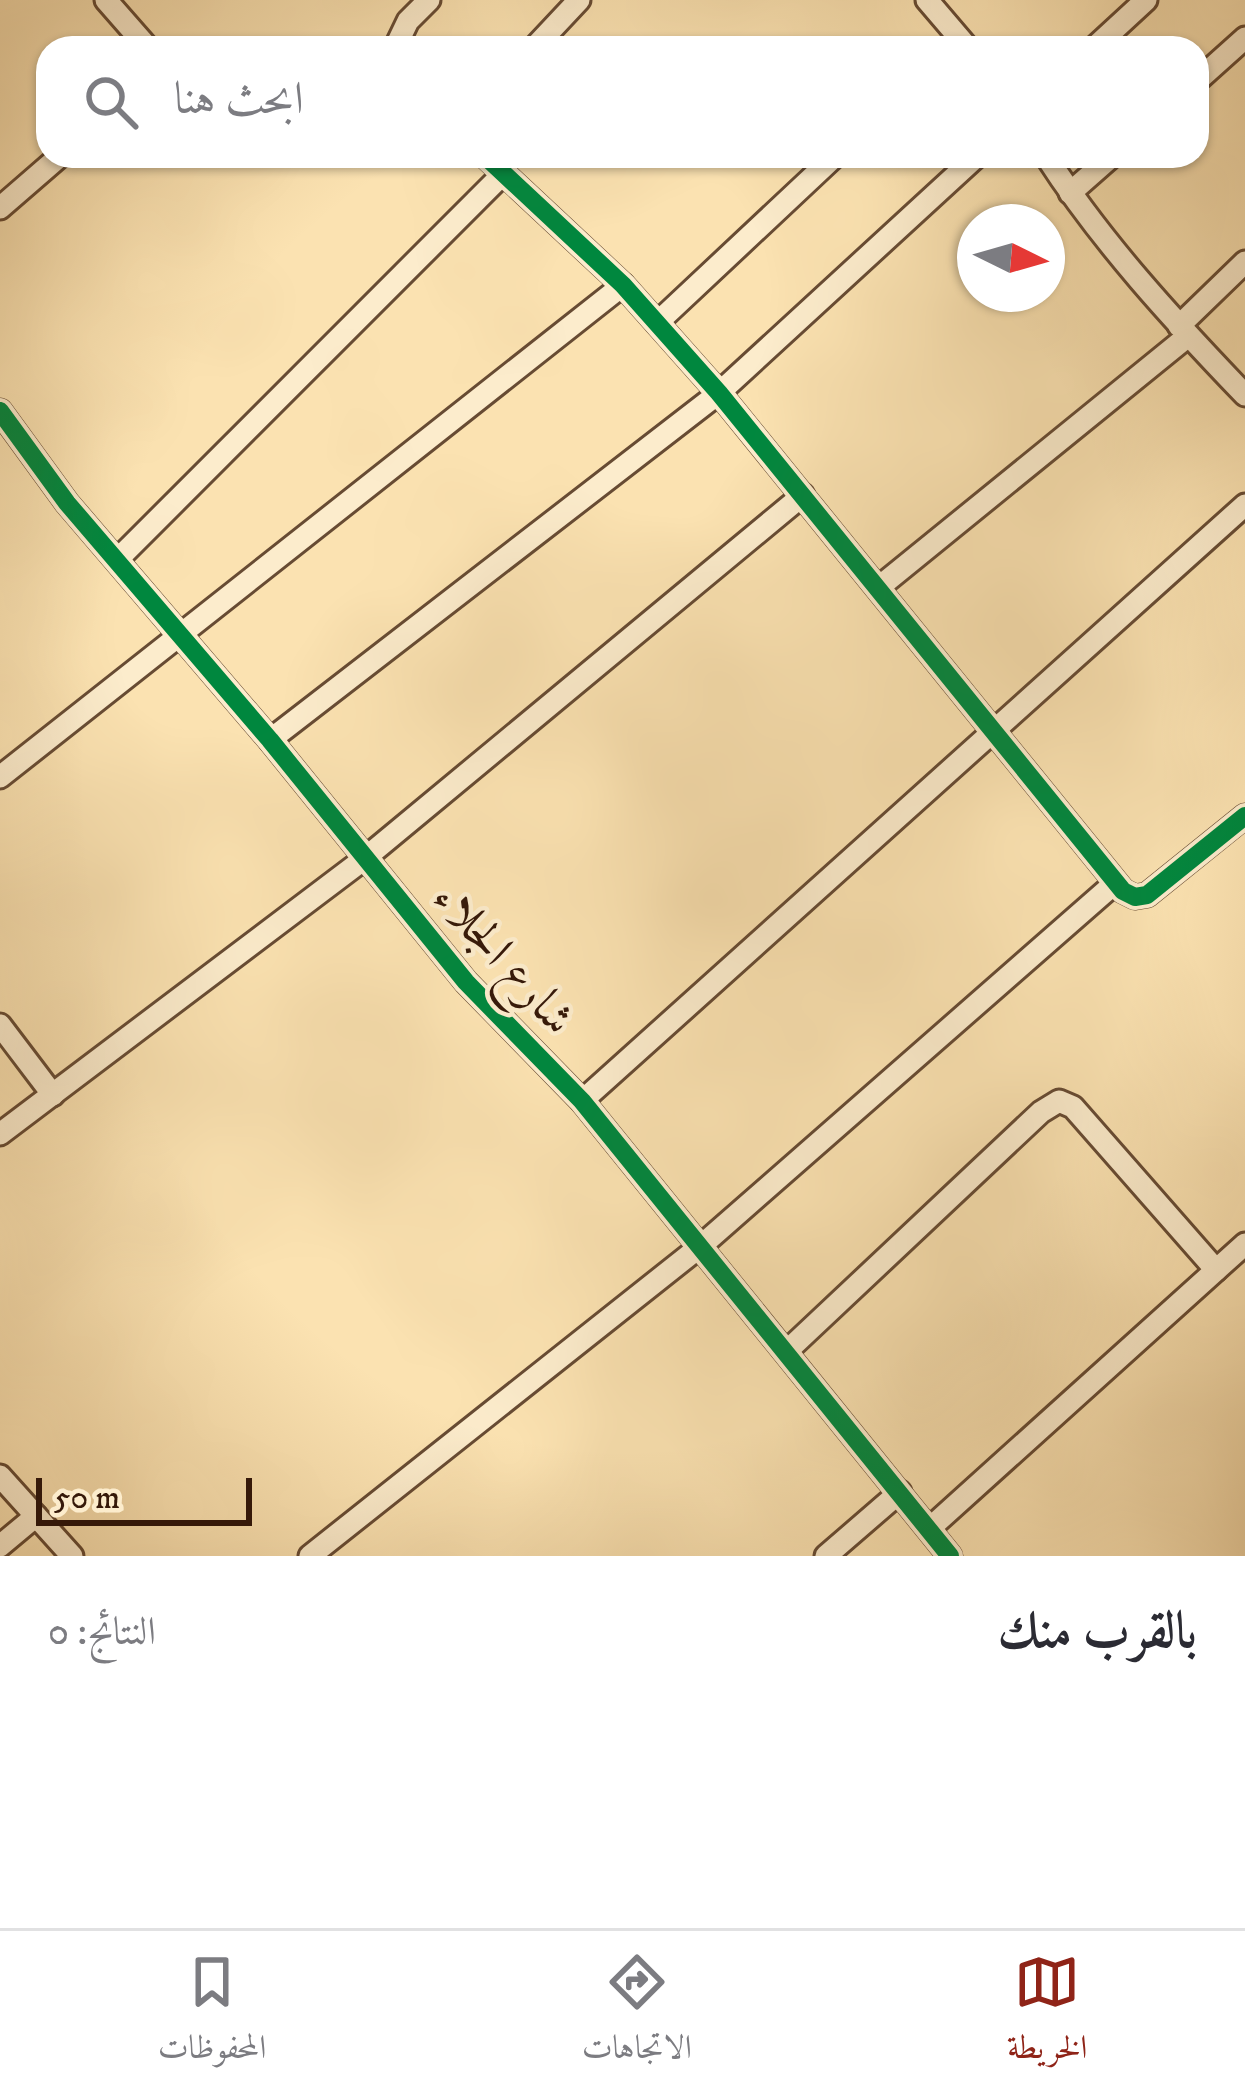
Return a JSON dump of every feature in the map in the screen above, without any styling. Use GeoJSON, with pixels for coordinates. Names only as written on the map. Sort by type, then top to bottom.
{"type":"FeatureCollection","features":[{"type":"Feature","properties":{"kind":"street"},"geometry":{"type":"LineString","coordinates":[[106,0],[138,36]]}},
{"type":"Feature","properties":{"kind":"street"},"geometry":{"type":"LineString","coordinates":[[401,36],[429,0]]}},
{"type":"Feature","properties":{"kind":"street"},"geometry":{"type":"LineString","coordinates":[[545,36],[579,0]]}},
{"type":"Feature","properties":{"kind":"street"},"geometry":{"type":"LineString","coordinates":[[927,0],[953,36]]}},
{"type":"Feature","properties":{"kind":"street"},"geometry":{"type":"LineString","coordinates":[[1107,36],[1146,0]]}},
{"type":"Feature","properties":{"kind":"street"},"geometry":{"type":"LineString","coordinates":[[1209,70],[1245,38]]}},
{"type":"Feature","properties":{"kind":"street"},"geometry":{"type":"LineString","coordinates":[[0,208],[46,168]]}},
{"type":"Feature","properties":{"kind":"street"},"geometry":{"type":"LineString","coordinates":[[497,168],[623,285],[719,392],[1115,883],[1136,897],[1148,895],[1245,816]]}},
{"type":"Feature","properties":{"kind":"street"},"geometry":{"type":"LineString","coordinates":[[657,322],[822,168]]}},
{"type":"Feature","properties":{"kind":"street"},"geometry":{"type":"LineString","coordinates":[[270,740],[719,392],[964,168]]}},
{"type":"Feature","properties":{"kind":"street"},"geometry":{"type":"LineString","coordinates":[[1054,168],[1183,331],[1245,395]]}},
{"type":"Feature","properties":{"kind":"street"},"geometry":{"type":"LineString","coordinates":[[1070,194],[1099,168]]}},
{"type":"Feature","properties":{"kind":"street"},"geometry":{"type":"LineString","coordinates":[[117,560],[503,174]]}},
{"type":"Feature","properties":{"kind":"street"},"geometry":{"type":"LineString","coordinates":[[878,588],[1183,331],[1245,262]]}},
{"type":"Feature","properties":{"kind":"street"},"geometry":{"type":"LineString","coordinates":[[0,777],[623,285]]}},
{"type":"Feature","properties":{"kind":"street","name":"شارع الجلاء"},"geometry":{"type":"LineString","coordinates":[[0,412],[67,503],[270,740],[466,982],[583,1101],[950,1556]]}},
{"type":"Feature","properties":{"kind":"street"},"geometry":{"type":"LineString","coordinates":[[0,1134],[364,859],[803,495]]}},
{"type":"Feature","properties":{"kind":"street"},"geometry":{"type":"LineString","coordinates":[[583,1101],[1245,505]]}},
{"type":"Feature","properties":{"kind":"street"},"geometry":{"type":"LineString","coordinates":[[310,1556],[702,1245],[1115,883]]}},
{"type":"Feature","properties":{"kind":"street"},"geometry":{"type":"LineString","coordinates":[[0,1024],[53,1095]]}},
{"type":"Feature","properties":{"kind":"street"},"geometry":{"type":"LineString","coordinates":[[787,1351],[1041,1112],[1059,1101],[1073,1107],[1216,1270]]}},
{"type":"Feature","properties":{"kind":"street"},"geometry":{"type":"LineString","coordinates":[[929,1529],[1216,1270],[1242,1254]]}},
{"type":"Feature","properties":{"kind":"street"},"geometry":{"type":"LineString","coordinates":[[0,1477],[72,1556]]}},
{"type":"Feature","properties":{"kind":"street"},"geometry":{"type":"LineString","coordinates":[[826,1556],[900,1492]]}},
{"type":"Feature","properties":{"kind":"street"},"geometry":{"type":"LineString","coordinates":[[0,1546],[37,1516]]}},
{"type":"Feature","properties":{"kind":"cycle path"},"geometry":{"type":"LineString","coordinates":[[498,168],[623,285],[719,393],[1123,891],[1135,897],[1147,895],[1245,816]]}},
{"type":"Feature","properties":{"kind":"cycle path"},"geometry":{"type":"LineString","coordinates":[[0,411],[67,503],[270,740],[466,982],[582,1101],[950,1556]]}}]}
